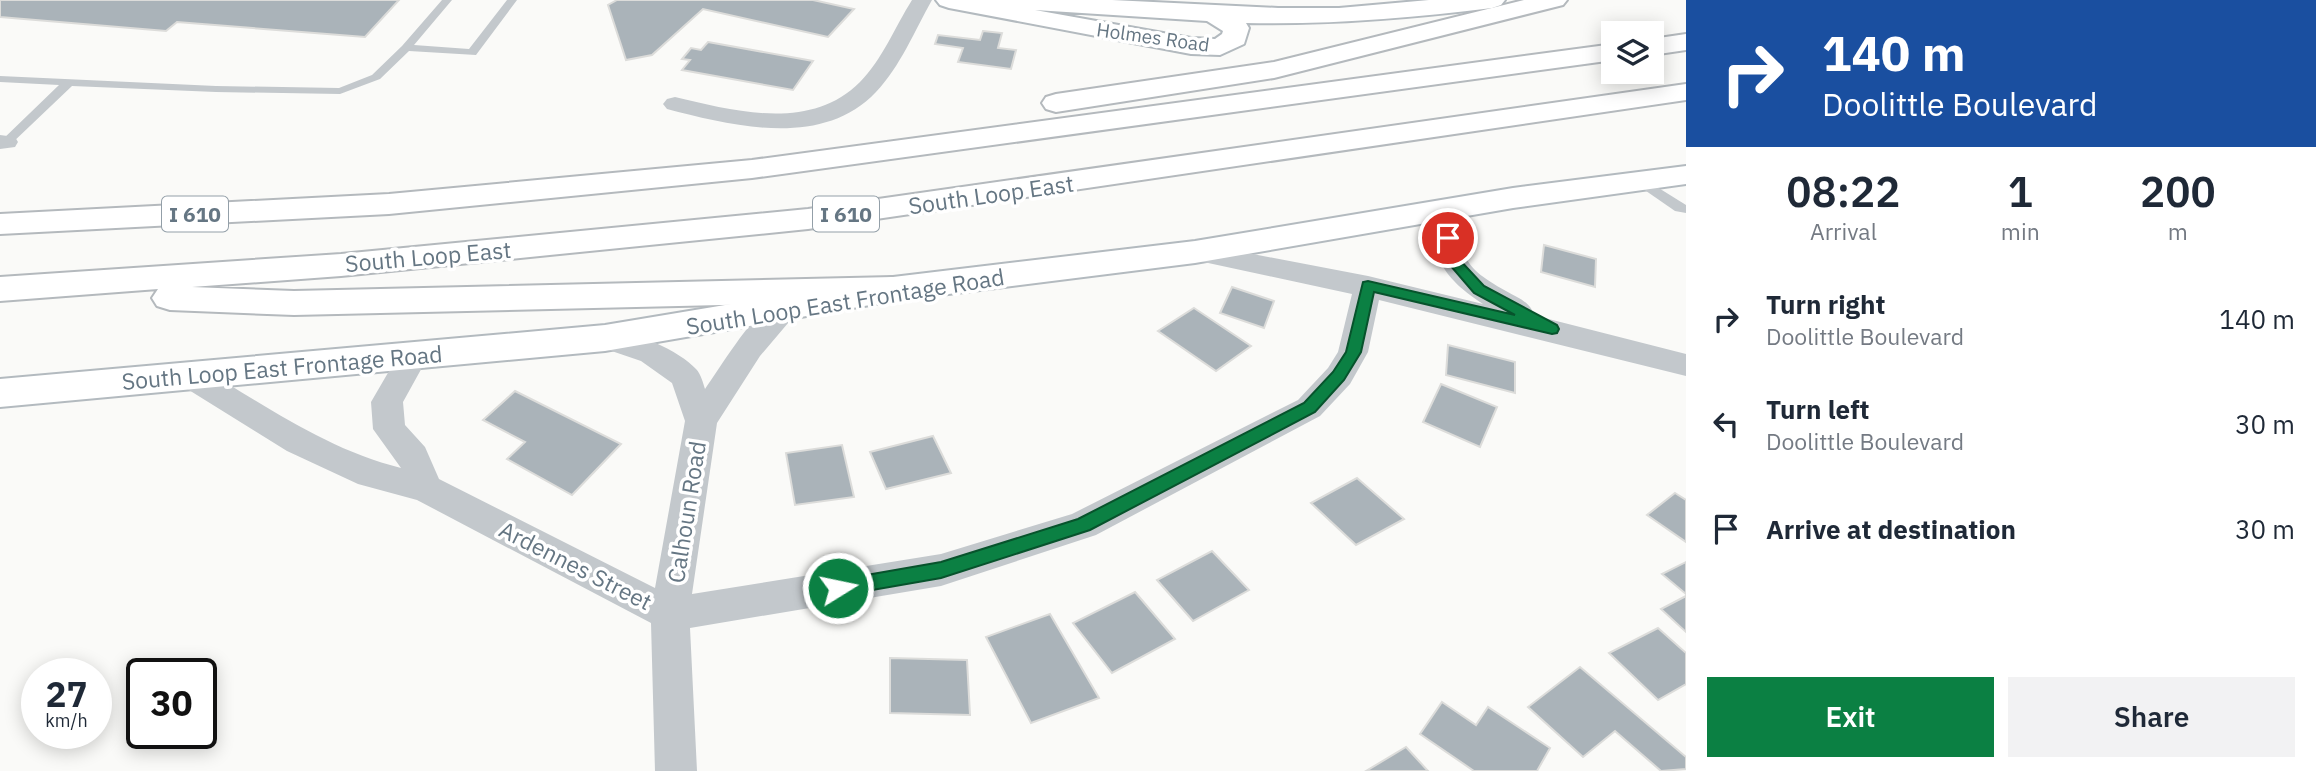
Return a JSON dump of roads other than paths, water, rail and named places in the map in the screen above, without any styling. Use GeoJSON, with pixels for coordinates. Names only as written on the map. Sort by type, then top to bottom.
{"type":"FeatureCollection","features":[{"type":"Feature","properties":{"kind":"main road","name":"Holmes Road"},"geometry":{"type":"LineString","coordinates":[[949,0],[1191,46],[1220,47],[1235,38],[1236,28],[1211,13],[1004,0]]}},
{"type":"Feature","properties":{"kind":"main road"},"geometry":{"type":"LineString","coordinates":[[1211,13],[1314,16],[1380,14],[1422,4],[1492,0]]}},
{"type":"Feature","properties":{"kind":"main road"},"geometry":{"type":"LineString","coordinates":[[389,204],[1274,70],[1554,0]]}},
{"type":"Feature","properties":{"kind":"main road"},"geometry":{"type":"LineString","coordinates":[[1664,45],[1686,42]]}},
{"type":"Feature","properties":{"kind":"main road","name":"I 610"},"geometry":{"type":"LineString","coordinates":[[0,224],[389,204],[752,169],[1601,54]]}},
{"type":"Feature","properties":{"kind":"main road","name":"South Loop East"},"geometry":{"type":"LineString","coordinates":[[0,290],[341,265],[808,219],[1260,156],[1686,92]]}},
{"type":"Feature","properties":{"kind":"main road","name":"South Loop East Frontage Road"},"geometry":{"type":"LineString","coordinates":[[0,393],[605,338],[893,289],[1195,252],[1458,208],[1686,176]]}},
{"type":"Feature","properties":{"kind":"main road"},"geometry":{"type":"LineString","coordinates":[[0,290],[294,303],[893,289]]}},
{"type":"Feature","properties":{"kind":"street"},"geometry":{"type":"LineString","coordinates":[[675,104],[719,115],[767,121],[806,119],[837,113],[869,87],[922,0]]}},
{"type":"Feature","properties":{"kind":"street"},"geometry":{"type":"LineString","coordinates":[[1458,208],[1448,238],[1451,258],[1479,289],[1552,329]]}},
{"type":"Feature","properties":{"kind":"street"},"geometry":{"type":"LineString","coordinates":[[1195,252],[1368,286],[1552,329],[1686,365]]}},
{"type":"Feature","properties":{"kind":"street","name":"Ardennes Street"},"geometry":{"type":"LineString","coordinates":[[187,374],[299,442],[370,474],[426,488],[670,614],[941,570],[1083,525],[1309,408],[1339,376],[1353,352],[1368,286]]}},
{"type":"Feature","properties":{"kind":"street","name":"Calhoun Road"},"geometry":{"type":"LineString","coordinates":[[676,771],[670,614],[691,470],[701,421],[749,348],[784,309]]}},
{"type":"Feature","properties":{"kind":"street","name":"Calhoun Road"},"geometry":{"type":"LineString","coordinates":[[605,338],[652,353],[685,377],[701,421]]}},
{"type":"Feature","properties":{"kind":"street"},"geometry":{"type":"LineString","coordinates":[[414,355],[387,402],[390,429],[413,456],[426,488]]}},
{"type":"Feature","properties":{"kind":"lane"},"geometry":{"type":"LineString","coordinates":[[0,79],[340,91],[376,77],[406,48],[447,0]]}},
{"type":"Feature","properties":{"kind":"lane"},"geometry":{"type":"LineString","coordinates":[[406,48],[472,53],[512,0]]}},
{"type":"Feature","properties":{"kind":"lane"},"geometry":{"type":"LineString","coordinates":[[3,142],[68,83]]}},
{"type":"Feature","properties":{"kind":"lane"},"geometry":{"type":"LineString","coordinates":[[1641,181],[1680,208],[1686,209]]}}]}
